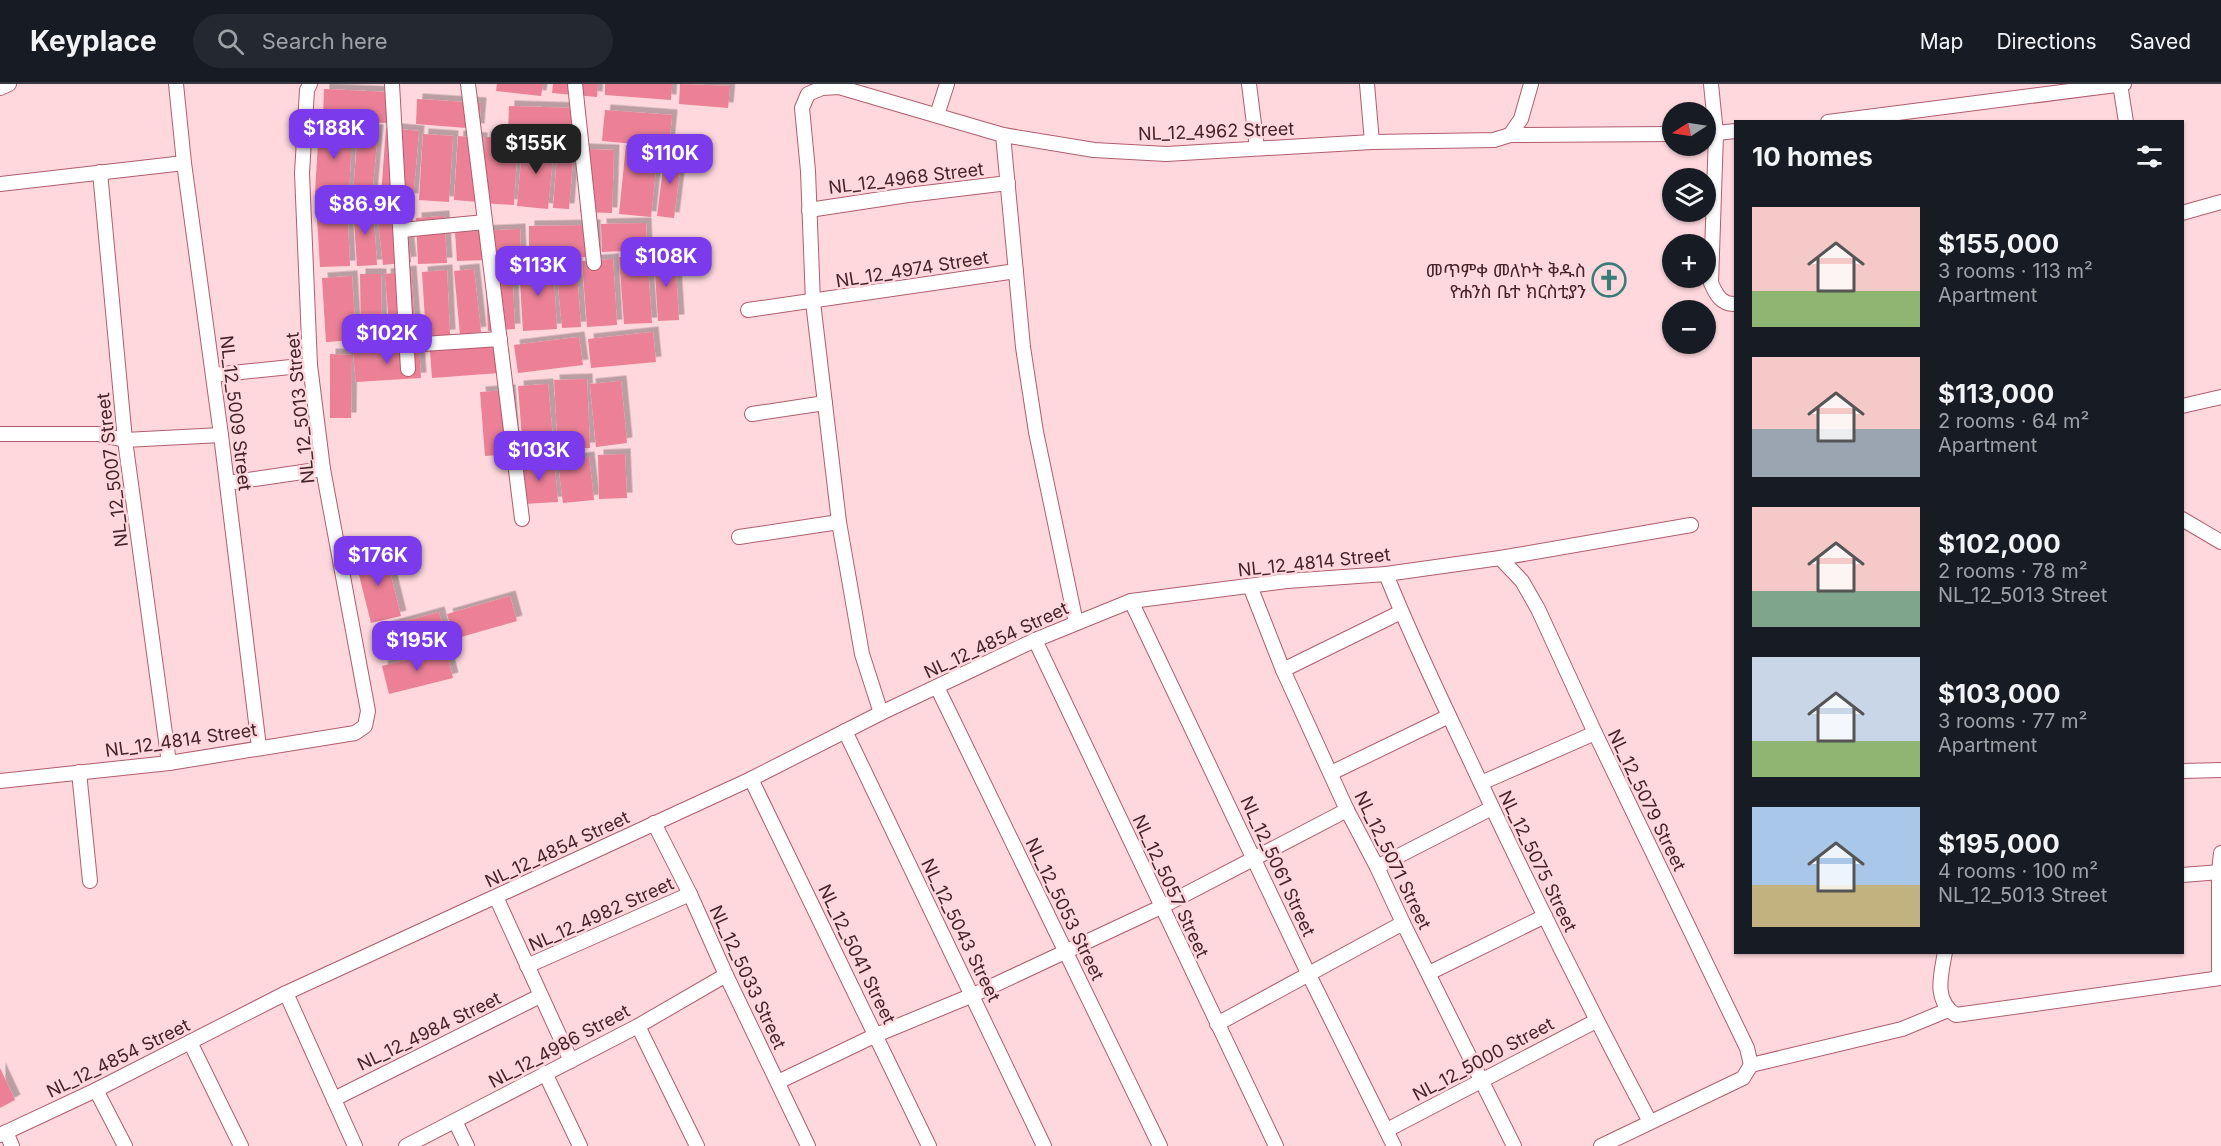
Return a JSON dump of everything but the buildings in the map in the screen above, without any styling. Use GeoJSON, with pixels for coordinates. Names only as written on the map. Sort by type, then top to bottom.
{"type":"FeatureCollection","features":[{"type":"Feature","properties":{"kind":"street"},"geometry":{"type":"LineString","coordinates":[[0,88],[9,84]]}},
{"type":"Feature","properties":{"kind":"street","name":"NL_12_5009 Street"},"geometry":{"type":"LineString","coordinates":[[176,84],[184,163],[221,435],[259,747]]}},
{"type":"Feature","properties":{"kind":"street","name":"NL_12_5013 Street"},"geometry":{"type":"LineString","coordinates":[[310,84],[307,90],[302,173],[310,365],[323,469],[368,711],[365,726]]}},
{"type":"Feature","properties":{"kind":"street"},"geometry":{"type":"LineString","coordinates":[[392,84],[402,230],[408,369]]}},
{"type":"Feature","properties":{"kind":"street"},"geometry":{"type":"LineString","coordinates":[[468,84],[522,519]]}},
{"type":"Feature","properties":{"kind":"street"},"geometry":{"type":"LineString","coordinates":[[575,84],[594,262]]}},
{"type":"Feature","properties":{"kind":"street"},"geometry":{"type":"LineString","coordinates":[[937,116],[947,84]]}},
{"type":"Feature","properties":{"kind":"street"},"geometry":{"type":"LineString","coordinates":[[1249,84],[1257,148]]}},
{"type":"Feature","properties":{"kind":"street"},"geometry":{"type":"LineString","coordinates":[[1367,84],[1372,142]]}},
{"type":"Feature","properties":{"kind":"street"},"geometry":{"type":"LineString","coordinates":[[1510,135],[1521,119],[1531,84]]}},
{"type":"Feature","properties":{"kind":"street"},"geometry":{"type":"LineString","coordinates":[[1711,84],[1711,102]]}},
{"type":"Feature","properties":{"kind":"street"},"geometry":{"type":"LineString","coordinates":[[1843,120],[2121,84],[2126,120]]}},
{"type":"Feature","properties":{"kind":"street","name":"NL_12_4962 Street"},"geometry":{"type":"LineString","coordinates":[[809,210],[802,108],[808,94],[822,88],[839,87],[1003,135],[1106,151],[1166,154],[1372,142],[1494,140],[1510,135],[1662,134]]}},
{"type":"Feature","properties":{"kind":"street"},"geometry":{"type":"LineString","coordinates":[[1716,133],[1734,131]]}},
{"type":"Feature","properties":{"kind":"street"},"geometry":{"type":"LineString","coordinates":[[1003,135],[1023,347],[1036,432],[1076,623]]}},
{"type":"Feature","properties":{"kind":"street"},"geometry":{"type":"LineString","coordinates":[[1711,156],[1711,283],[1717,297],[1730,305],[1734,304]]}},
{"type":"Feature","properties":{"kind":"street"},"geometry":{"type":"LineString","coordinates":[[0,184],[184,163]]}},
{"type":"Feature","properties":{"kind":"street","name":"NL_12_5007 Street"},"geometry":{"type":"LineString","coordinates":[[100,172],[125,440],[169,763]]}},
{"type":"Feature","properties":{"kind":"street","name":"NL_12_4968 Street"},"geometry":{"type":"LineString","coordinates":[[809,210],[1008,183]]}},
{"type":"Feature","properties":{"kind":"street"},"geometry":{"type":"LineString","coordinates":[[2184,212],[2221,202]]}},
{"type":"Feature","properties":{"kind":"street"},"geometry":{"type":"LineString","coordinates":[[809,210],[813,302],[839,522],[862,654],[881,713]]}},
{"type":"Feature","properties":{"kind":"street"},"geometry":{"type":"LineString","coordinates":[[402,230],[485,222]]}},
{"type":"Feature","properties":{"kind":"street","name":"NL_12_4974 Street"},"geometry":{"type":"LineString","coordinates":[[748,310],[1016,272]]}},
{"type":"Feature","properties":{"kind":"street"},"geometry":{"type":"LineString","coordinates":[[407,345],[500,339]]}},
{"type":"Feature","properties":{"kind":"street"},"geometry":{"type":"LineString","coordinates":[[213,375],[310,365]]}},
{"type":"Feature","properties":{"kind":"street"},"geometry":{"type":"LineString","coordinates":[[2184,406],[2221,397]]}},
{"type":"Feature","properties":{"kind":"street"},"geometry":{"type":"LineString","coordinates":[[752,414],[825,403]]}},
{"type":"Feature","properties":{"kind":"street"},"geometry":{"type":"LineString","coordinates":[[0,434],[98,434],[125,440],[221,435]]}},
{"type":"Feature","properties":{"kind":"street"},"geometry":{"type":"LineString","coordinates":[[227,483],[323,469]]}},
{"type":"Feature","properties":{"kind":"street"},"geometry":{"type":"LineString","coordinates":[[2184,520],[2221,542]]}},
{"type":"Feature","properties":{"kind":"street"},"geometry":{"type":"LineString","coordinates":[[739,537],[839,522]]}},
{"type":"Feature","properties":{"kind":"street","name":"NL_12_4814 Street"},"geometry":{"type":"LineString","coordinates":[[1131,601],[1287,581],[1386,574],[1500,558],[1690,525]]}},
{"type":"Feature","properties":{"kind":"street","name":"NL_12_5079 Street"},"geometry":{"type":"LineString","coordinates":[[1500,558],[1522,581],[1538,609],[1595,733],[1747,1048],[1751,1065]]}},
{"type":"Feature","properties":{"kind":"street","name":"NL_12_5075 Street"},"geometry":{"type":"LineString","coordinates":[[1386,574],[1401,612],[1492,808],[1596,1021],[1650,1122]]}},
{"type":"Feature","properties":{"kind":"street","name":"NL_12_5071 Street"},"geometry":{"type":"LineString","coordinates":[[1250,586],[1283,670],[1347,810],[1514,1146]]}},
{"type":"Feature","properties":{"kind":"street","name":"NL_12_4854 Street"},"geometry":{"type":"LineString","coordinates":[[3,1134],[96,1090],[286,993],[751,779],[845,730],[1035,640],[1131,601]]}},
{"type":"Feature","properties":{"kind":"street","name":"NL_12_5061 Street"},"geometry":{"type":"LineString","coordinates":[[1131,601],[1308,973],[1394,1146]]}},
{"type":"Feature","properties":{"kind":"street"},"geometry":{"type":"LineString","coordinates":[[1283,670],[1401,612]]}},
{"type":"Feature","properties":{"kind":"street","name":"NL_12_5057 Street"},"geometry":{"type":"LineString","coordinates":[[1035,640],[1276,1146]]}},
{"type":"Feature","properties":{"kind":"street","name":"NL_12_5053 Street"},"geometry":{"type":"LineString","coordinates":[[937,687],[1160,1146]]}},
{"type":"Feature","properties":{"kind":"street"},"geometry":{"type":"LineString","coordinates":[[1331,773],[1449,716]]}},
{"type":"Feature","properties":{"kind":"street","name":"NL_12_4814 Street"},"geometry":{"type":"LineString","coordinates":[[0,781],[169,763],[355,733],[365,726]]}},
{"type":"Feature","properties":{"kind":"street","name":"NL_12_5043 Street"},"geometry":{"type":"LineString","coordinates":[[845,730],[1044,1146]]}},
{"type":"Feature","properties":{"kind":"street"},"geometry":{"type":"LineString","coordinates":[[1481,783],[1595,733]]}},
{"type":"Feature","properties":{"kind":"street"},"geometry":{"type":"LineString","coordinates":[[2184,771],[2221,770]]}},
{"type":"Feature","properties":{"kind":"street"},"geometry":{"type":"LineString","coordinates":[[79,772],[90,881]]}},
{"type":"Feature","properties":{"kind":"street","name":"NL_12_5041 Street"},"geometry":{"type":"LineString","coordinates":[[751,779],[929,1146]]}},
{"type":"Feature","properties":{"kind":"street"},"geometry":{"type":"LineString","coordinates":[[1377,867],[1492,808]]}},
{"type":"Feature","properties":{"kind":"street"},"geometry":{"type":"LineString","coordinates":[[778,1082],[876,1035],[972,995],[1161,907],[1347,810]]}},
{"type":"Feature","properties":{"kind":"street","name":"NL_12_5033 Street"},"geometry":{"type":"LineString","coordinates":[[654,823],[690,894],[808,1146]]}},
{"type":"Feature","properties":{"kind":"street"},"geometry":{"type":"LineString","coordinates":[[1945,954],[1940,984],[1942,1000],[1948,1010],[1956,1015],[2220,977],[2221,853]]}},
{"type":"Feature","properties":{"kind":"street"},"geometry":{"type":"LineString","coordinates":[[2184,875],[2220,872]]}},
{"type":"Feature","properties":{"kind":"street","name":"NL_12_4982 Street"},"geometry":{"type":"LineString","coordinates":[[527,966],[690,894]]}},
{"type":"Feature","properties":{"kind":"street"},"geometry":{"type":"LineString","coordinates":[[496,897],[571,1061]]}},
{"type":"Feature","properties":{"kind":"street"},"geometry":{"type":"LineString","coordinates":[[1429,973],[1545,916]]}},
{"type":"Feature","properties":{"kind":"street"},"geometry":{"type":"LineString","coordinates":[[1217,1023],[1403,923]]}},
{"type":"Feature","properties":{"kind":"street","name":"NL_12_4986 Street"},"geometry":{"type":"LineString","coordinates":[[406,1146],[638,1026],[726,975]]}},
{"type":"Feature","properties":{"kind":"street"},"geometry":{"type":"LineString","coordinates":[[286,993],[355,1146]]}},
{"type":"Feature","properties":{"kind":"street","name":"NL_12_4984 Street"},"geometry":{"type":"LineString","coordinates":[[334,1099],[540,996]]}},
{"type":"Feature","properties":{"kind":"street"},"geometry":{"type":"LineString","coordinates":[[1602,1146],[1743,1078],[1751,1065],[1902,1029],[1948,1010]]}},
{"type":"Feature","properties":{"kind":"street","name":"NL_12_5000 Street"},"geometry":{"type":"LineString","coordinates":[[1387,1130],[1596,1021]]}},
{"type":"Feature","properties":{"kind":"street"},"geometry":{"type":"LineString","coordinates":[[638,1026],[697,1146]]}},
{"type":"Feature","properties":{"kind":"street"},"geometry":{"type":"LineString","coordinates":[[190,1042],[241,1146]]}},
{"type":"Feature","properties":{"kind":"street"},"geometry":{"type":"LineString","coordinates":[[545,1073],[580,1146]]}},
{"type":"Feature","properties":{"kind":"street"},"geometry":{"type":"LineString","coordinates":[[96,1090],[125,1146]]}},
{"type":"Feature","properties":{"kind":"street"},"geometry":{"type":"LineString","coordinates":[[455,1121],[467,1146]]}},
{"type":"Feature","properties":{"kind":"street"},"geometry":{"type":"LineString","coordinates":[[3,1134],[12,1146]]}},
{"type":"Feature","properties":{"kind":"place","name":"መጥምቀ መለኮት ቅዱስ ዮሐንስ ቤተ ክርስቲያን"},"geometry":{"type":"Point","coordinates":[1609,280]}}]}
